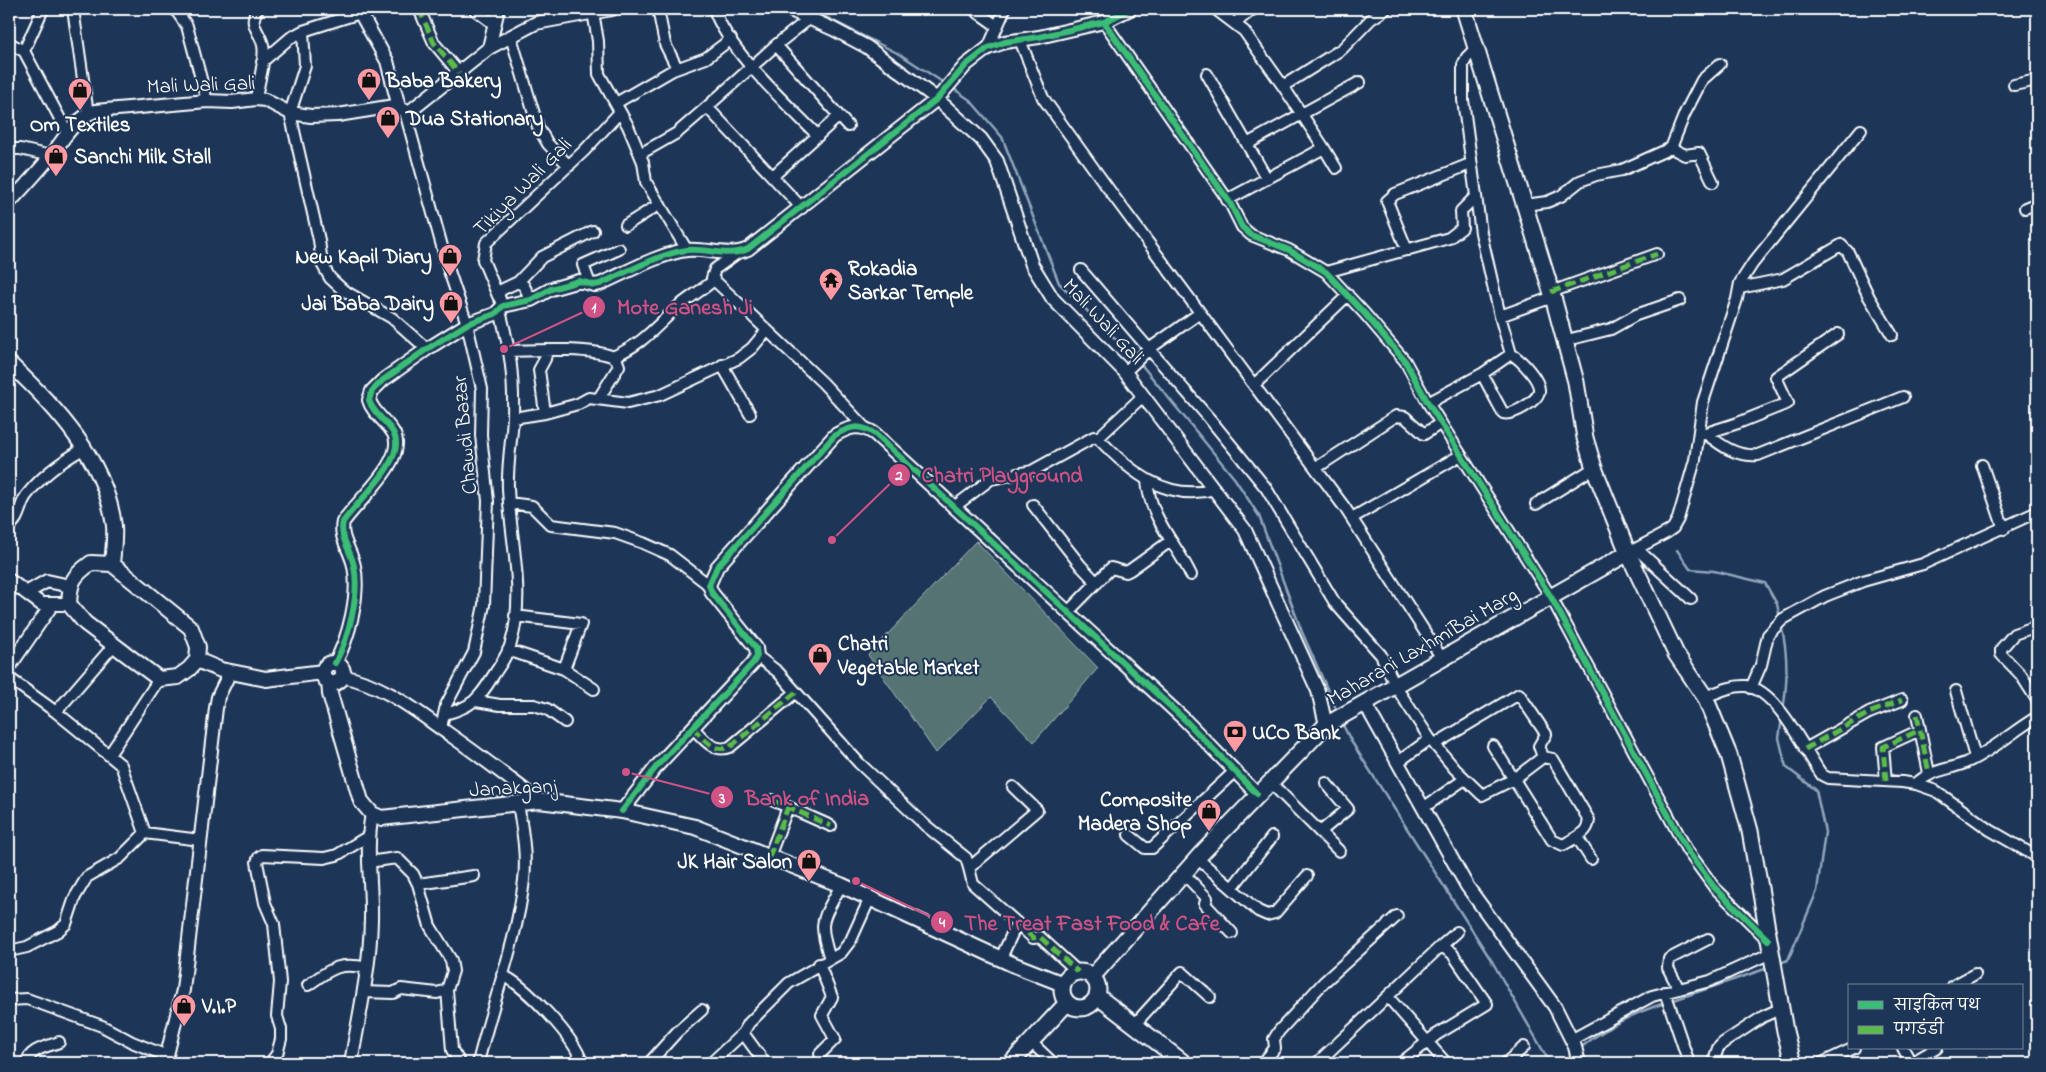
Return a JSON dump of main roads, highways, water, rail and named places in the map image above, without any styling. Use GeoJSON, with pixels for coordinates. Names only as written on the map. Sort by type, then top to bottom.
{"type":"FeatureCollection","features":[{"type":"Feature","properties":{"kind":"main road"},"geometry":{"type":"LineString","coordinates":[[1464,9],[1526,205],[1552,295],[1576,382],[1585,438],[1594,468],[1676,654],[1706,697],[1729,755],[1750,831],[1771,951],[1794,1063]]}},
{"type":"Feature","properties":{"kind":"main road"},"geometry":{"type":"LineString","coordinates":[[9,363],[56,410],[101,477],[114,526],[112,564]]}},
{"type":"Feature","properties":{"kind":"main road","name":"Maharani LaxhmiBai Marg"},"geometry":{"type":"LineString","coordinates":[[1085,974],[1184,874],[1257,794],[1330,723],[1632,551]]}},
{"type":"Feature","properties":{"kind":"main road"},"geometry":{"type":"LineString","coordinates":[[91,564],[112,564],[191,628],[198,647],[197,660],[189,670],[178,677],[159,679],[85,623],[69,604],[70,586],[76,574],[91,564]]}},
{"type":"Feature","properties":{"kind":"main road"},"geometry":{"type":"LineString","coordinates":[[197,660],[230,672],[276,680],[326,677],[339,681],[342,676],[342,670],[335,663],[326,666],[326,677]]}},
{"type":"Feature","properties":{"kind":"main road","name":"Janakganj"},"geometry":{"type":"LineString","coordinates":[[326,677],[361,801],[372,814],[382,818],[539,801],[622,811],[694,827],[841,885],[1000,958],[1063,984]]}},
{"type":"Feature","properties":{"kind":"main road"},"geometry":{"type":"LineString","coordinates":[[1085,974],[1097,986],[1097,996],[1091,1004],[1081,1008],[1067,1003],[1062,994],[1063,984],[1069,976],[1085,974]]}},
{"type":"Feature","properties":{"kind":"main road"},"geometry":{"type":"LineString","coordinates":[[1097,996],[1184,1063]]}},
{"type":"Feature","properties":{"kind":"main road"},"geometry":{"type":"LineString","coordinates":[[1011,1063],[1067,1003]]}},
{"type":"Feature","properties":{"kind":"waterway"},"geometry":{"type":"LineString","coordinates":[[510,9],[522,9]]}},
{"type":"Feature","properties":{"kind":"waterway"},"geometry":{"type":"LineString","coordinates":[[810,9],[901,55],[944,83]]}},
{"type":"Feature","properties":{"kind":"waterway"},"geometry":{"type":"LineString","coordinates":[[951,87],[970,100],[1002,137],[1059,283],[1136,359]]}},
{"type":"Feature","properties":{"kind":"waterway"},"geometry":{"type":"LineString","coordinates":[[1140,363],[1235,479],[1259,516],[1302,632],[1337,711]]}},
{"type":"Feature","properties":{"kind":"waterway"},"geometry":{"type":"LineString","coordinates":[[1677,550],[1690,569],[1714,571],[1765,583],[1777,604],[1780,618]]}},
{"type":"Feature","properties":{"kind":"waterway"},"geometry":{"type":"LineString","coordinates":[[1781,624],[1786,667],[1783,710]]}},
{"type":"Feature","properties":{"kind":"waterway"},"geometry":{"type":"LineString","coordinates":[[1780,963],[1788,960],[1817,891],[1825,832],[1816,790],[1786,767],[1779,738],[1782,718]]}},
{"type":"Feature","properties":{"kind":"waterway"},"geometry":{"type":"LineString","coordinates":[[1341,721],[1351,741],[1493,963],[1550,1063]]}},
{"type":"Feature","properties":{"kind":"waterway"},"geometry":{"type":"LineString","coordinates":[[1674,1000],[1768,968]]}},
{"type":"Feature","properties":{"kind":"waterway"},"geometry":{"type":"LineString","coordinates":[[1579,1049],[1598,1034],[1619,1022],[1665,1003]]}},
{"type":"Feature","properties":{"kind":"waterway"},"geometry":{"type":"LineString","coordinates":[[1563,1063],[1573,1055]]}},
{"type":"Feature","properties":{"kind":"place","name":"Baba Bakery"},"geometry":{"type":"Point","coordinates":[369,101]}},
{"type":"Feature","properties":{"kind":"place","name":"Om Textiles"},"geometry":{"type":"Point","coordinates":[80,111]}},
{"type":"Feature","properties":{"kind":"place","name":"Dua Stationary"},"geometry":{"type":"Point","coordinates":[388,139]}},
{"type":"Feature","properties":{"kind":"place","name":"Sanchi Milk Stall"},"geometry":{"type":"Point","coordinates":[56,177]}},
{"type":"Feature","properties":{"kind":"place","name":"New Kapil Diary"},"geometry":{"type":"Point","coordinates":[450,277]}},
{"type":"Feature","properties":{"kind":"place","name":"Rokadia Sarkar Temple"},"geometry":{"type":"Point","coordinates":[831,301]}},
{"type":"Feature","properties":{"kind":"place","name":"Jai Baba Dairy"},"geometry":{"type":"Point","coordinates":[451,324]}},
{"type":"Feature","properties":{"kind":"place","name":"Mote Ganesh Ji"},"geometry":{"type":"Point","coordinates":[504,349]}},
{"type":"Feature","properties":{"kind":"place","name":"Chatri Playground"},"geometry":{"type":"Point","coordinates":[832,540]}},
{"type":"Feature","properties":{"kind":"place","name":"Chatri Vegetable Market"},"geometry":{"type":"Point","coordinates":[820,676]}},
{"type":"Feature","properties":{"kind":"place","name":"UCO Bank"},"geometry":{"type":"Point","coordinates":[1235,753]}},
{"type":"Feature","properties":{"kind":"place","name":"Bank of India"},"geometry":{"type":"Point","coordinates":[626,772]}},
{"type":"Feature","properties":{"kind":"place","name":"Composite Madera Shop"},"geometry":{"type":"Point","coordinates":[1209,832]}},
{"type":"Feature","properties":{"kind":"place","name":"The Treat Fast Food & Cafe"},"geometry":{"type":"Point","coordinates":[856,881]}},
{"type":"Feature","properties":{"kind":"place","name":"JK Hair Salon"},"geometry":{"type":"Point","coordinates":[809,882]}},
{"type":"Feature","properties":{"kind":"place","name":"V.I.P"},"geometry":{"type":"Point","coordinates":[184,1027]}}]}
